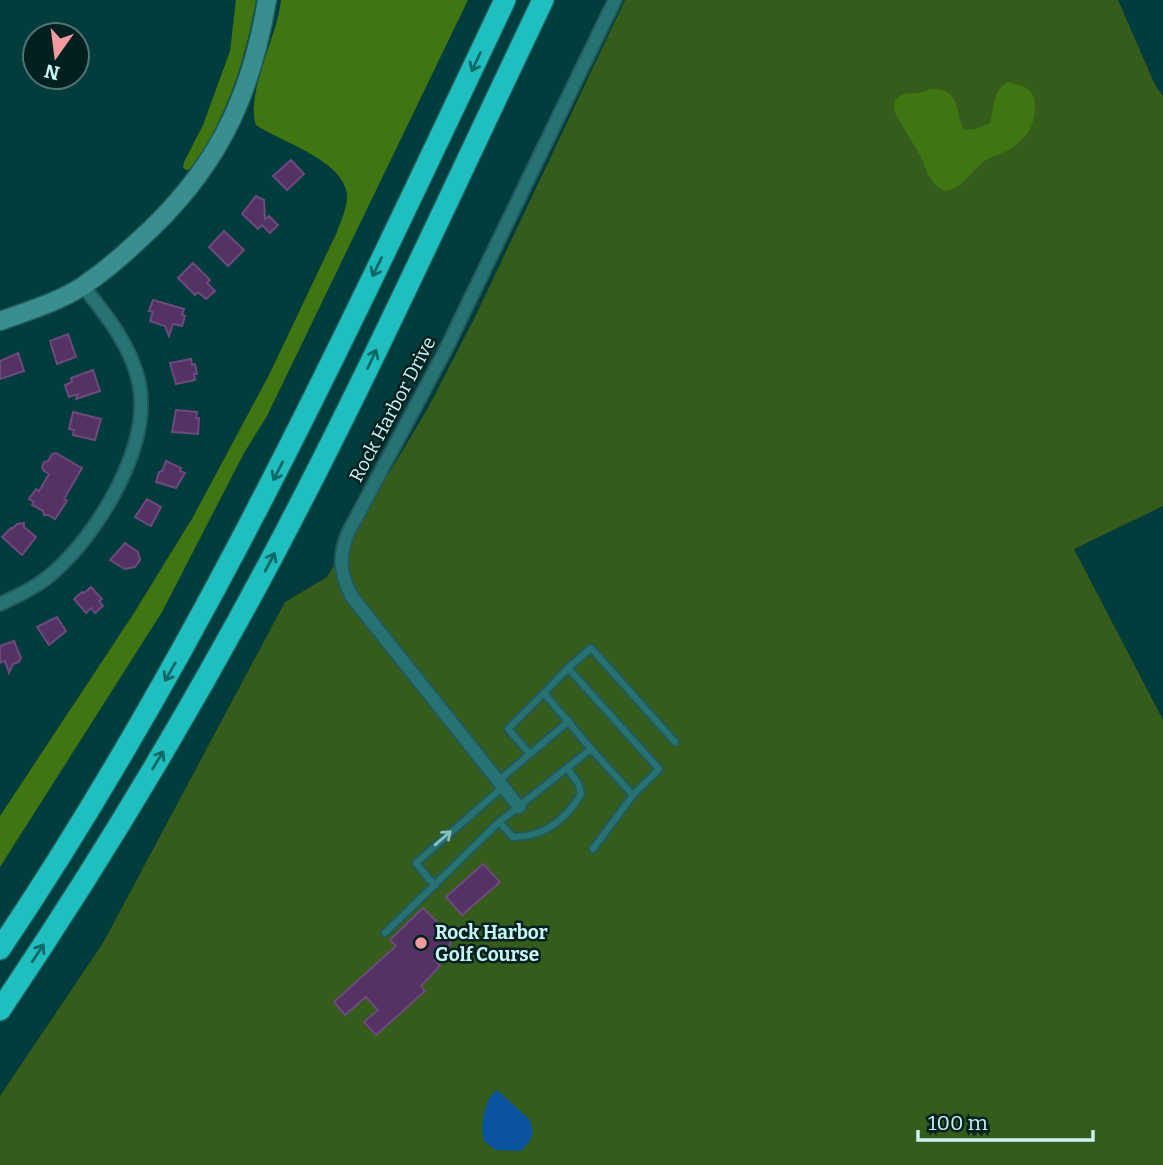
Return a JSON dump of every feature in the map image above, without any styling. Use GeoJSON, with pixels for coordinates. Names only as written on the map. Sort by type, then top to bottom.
{"type":"FeatureCollection","features":[{"type":"Feature","properties":{"kind":"highway"},"geometry":{"type":"LineString","coordinates":[[0,949],[81,822],[231,563],[286,457],[505,0]]}},
{"type":"Feature","properties":{"kind":"highway"},"geometry":{"type":"LineString","coordinates":[[0,1010],[75,897],[135,799],[248,603],[344,416],[543,0]]}},
{"type":"Feature","properties":{"kind":"main road"},"geometry":{"type":"LineString","coordinates":[[0,321],[35,309],[83,286],[152,229],[204,170],[228,130],[247,86],[261,36],[267,0]]}},
{"type":"Feature","properties":{"kind":"street","name":"Rock Harbor Drive"},"geometry":{"type":"LineString","coordinates":[[519,807],[352,597],[340,564],[348,533],[445,351],[615,0]]}},
{"type":"Feature","properties":{"kind":"street"},"geometry":{"type":"LineString","coordinates":[[0,604],[29,590],[53,573],[86,539],[126,468],[138,434],[141,397],[131,359],[110,320],[83,286]]}},
{"type":"Feature","properties":{"kind":"lane"},"geometry":{"type":"LineString","coordinates":[[530,754],[508,729],[591,648],[676,742]]}},
{"type":"Feature","properties":{"kind":"lane"},"geometry":{"type":"LineString","coordinates":[[569,668],[659,769],[634,795],[593,849]]}},
{"type":"Feature","properties":{"kind":"lane"},"geometry":{"type":"LineString","coordinates":[[544,693],[634,795]]}},
{"type":"Feature","properties":{"kind":"lane"},"geometry":{"type":"LineString","coordinates":[[436,885],[418,867],[417,861],[530,754],[569,721]]}},
{"type":"Feature","properties":{"kind":"lane"},"geometry":{"type":"LineString","coordinates":[[385,933],[499,822],[591,749]]}},
{"type":"Feature","properties":{"kind":"lane"},"geometry":{"type":"LineString","coordinates":[[499,822],[513,837],[528,837],[547,830],[561,819],[571,810],[581,794],[578,783],[567,768]]}},
{"type":"Feature","properties":{"kind":"green space"},"geometry":{"type":"Polygon","coordinates":[[[236,0],[256,0],[240,67],[205,148],[193,169],[186,170],[183,167],[184,162],[203,125],[230,51],[236,0]]]}},
{"type":"Feature","properties":{"kind":"green space"},"geometry":{"type":"Polygon","coordinates":[[[281,0],[468,0],[267,416],[244,453],[162,612],[0,867],[0,816],[134,613],[193,517],[270,373],[344,213],[347,194],[335,171],[309,153],[256,125],[254,112],[258,81],[281,0]]]}},
{"type":"Feature","properties":{"kind":"green space"},"geometry":{"type":"Polygon","coordinates":[[[625,0],[1118,0],[1155,85],[1163,96],[1163,506],[1074,549],[1163,720],[1163,1165],[0,1165],[0,1096],[103,943],[285,602],[327,577],[428,408],[476,315],[625,0]]]}},
{"type":"Feature","properties":{"kind":"green space"},"geometry":{"type":"Polygon","coordinates":[[[1008,82],[1024,87],[1033,96],[1034,116],[1030,129],[1015,146],[984,161],[956,187],[944,191],[934,184],[928,174],[895,113],[894,102],[905,94],[932,89],[943,90],[953,98],[964,130],[976,129],[990,123],[999,89],[1008,82]]]}},
{"type":"Feature","properties":{"kind":"water"},"geometry":{"type":"Polygon","coordinates":[[[497,1090],[530,1120],[533,1132],[530,1141],[521,1151],[495,1150],[484,1141],[484,1113],[489,1099],[497,1090]]]}},
{"type":"Feature","properties":{"kind":"building"},"geometry":{"type":"Polygon","coordinates":[[[291,160],[304,174],[287,190],[273,176],[291,160]]]}},
{"type":"Feature","properties":{"kind":"building"},"geometry":{"type":"Polygon","coordinates":[[[256,196],[264,200],[265,219],[269,216],[278,225],[270,233],[262,225],[258,229],[242,214],[256,196]]]}},
{"type":"Feature","properties":{"kind":"building"},"geometry":{"type":"Polygon","coordinates":[[[224,231],[244,250],[228,266],[209,247],[224,231]]]}},
{"type":"Feature","properties":{"kind":"building"},"geometry":{"type":"Polygon","coordinates":[[[193,263],[210,280],[207,283],[215,291],[206,299],[198,292],[195,295],[178,278],[193,263]]]}},
{"type":"Feature","properties":{"kind":"building"},"geometry":{"type":"Polygon","coordinates":[[[153,300],[184,309],[182,326],[173,324],[169,336],[165,326],[150,321],[153,312],[149,311],[153,300]]]}},
{"type":"Feature","properties":{"kind":"building"},"geometry":{"type":"Polygon","coordinates":[[[68,334],[76,357],[57,364],[50,341],[68,334]]]}},
{"type":"Feature","properties":{"kind":"building"},"geometry":{"type":"Polygon","coordinates":[[[18,353],[24,371],[0,379],[0,361],[18,353]]]}},
{"type":"Feature","properties":{"kind":"building"},"geometry":{"type":"Polygon","coordinates":[[[191,359],[197,374],[194,374],[195,380],[176,384],[170,363],[191,359]]]}},
{"type":"Feature","properties":{"kind":"building"},"geometry":{"type":"Polygon","coordinates":[[[93,370],[100,391],[76,399],[78,394],[69,397],[65,385],[72,382],[71,378],[93,370]]]}},
{"type":"Feature","properties":{"kind":"building"},"geometry":{"type":"Polygon","coordinates":[[[176,410],[197,412],[198,434],[172,432],[176,410]]]}},
{"type":"Feature","properties":{"kind":"building"},"geometry":{"type":"Polygon","coordinates":[[[73,412],[101,419],[95,440],[73,435],[74,430],[69,429],[73,412]]]}},
{"type":"Feature","properties":{"kind":"building"},"geometry":{"type":"Polygon","coordinates":[[[56,453],[82,468],[64,499],[67,501],[55,519],[44,515],[29,499],[36,489],[39,491],[49,474],[42,467],[44,462],[56,453]]]}},
{"type":"Feature","properties":{"kind":"building"},"geometry":{"type":"Polygon","coordinates":[[[166,461],[185,473],[176,488],[156,482],[166,461]]]}},
{"type":"Feature","properties":{"kind":"building"},"geometry":{"type":"Polygon","coordinates":[[[147,499],[161,507],[151,526],[135,517],[147,499]]]}},
{"type":"Feature","properties":{"kind":"building"},"geometry":{"type":"Polygon","coordinates":[[[24,523],[24,527],[36,537],[22,555],[2,537],[17,524],[24,523]]]}},
{"type":"Feature","properties":{"kind":"building"},"geometry":{"type":"Polygon","coordinates":[[[125,543],[138,552],[140,560],[135,567],[125,569],[110,560],[125,543]]]}},
{"type":"Feature","properties":{"kind":"building"},"geometry":{"type":"Polygon","coordinates":[[[91,587],[102,599],[99,601],[103,606],[95,613],[91,608],[86,613],[74,599],[91,587]]]}},
{"type":"Feature","properties":{"kind":"building"},"geometry":{"type":"Polygon","coordinates":[[[57,617],[66,631],[49,645],[37,627],[57,617]]]}},
{"type":"Feature","properties":{"kind":"building"},"geometry":{"type":"Polygon","coordinates":[[[14,641],[21,658],[13,664],[9,673],[5,661],[0,663],[0,646],[14,641]]]}},
{"type":"Feature","properties":{"kind":"building"},"geometry":{"type":"Polygon","coordinates":[[[483,864],[500,882],[462,915],[446,897],[483,864]]]}},
{"type":"Feature","properties":{"kind":"building"},"geometry":{"type":"Polygon","coordinates":[[[423,908],[451,936],[450,945],[435,960],[440,966],[421,986],[425,991],[376,1035],[364,1022],[378,1010],[366,997],[345,1015],[334,1002],[396,946],[390,940],[423,908]]]}},
{"type":"Feature","properties":{"kind":"place","name":"Rock Harbor Golf Course"},"geometry":{"type":"Point","coordinates":[421,943]}}]}
